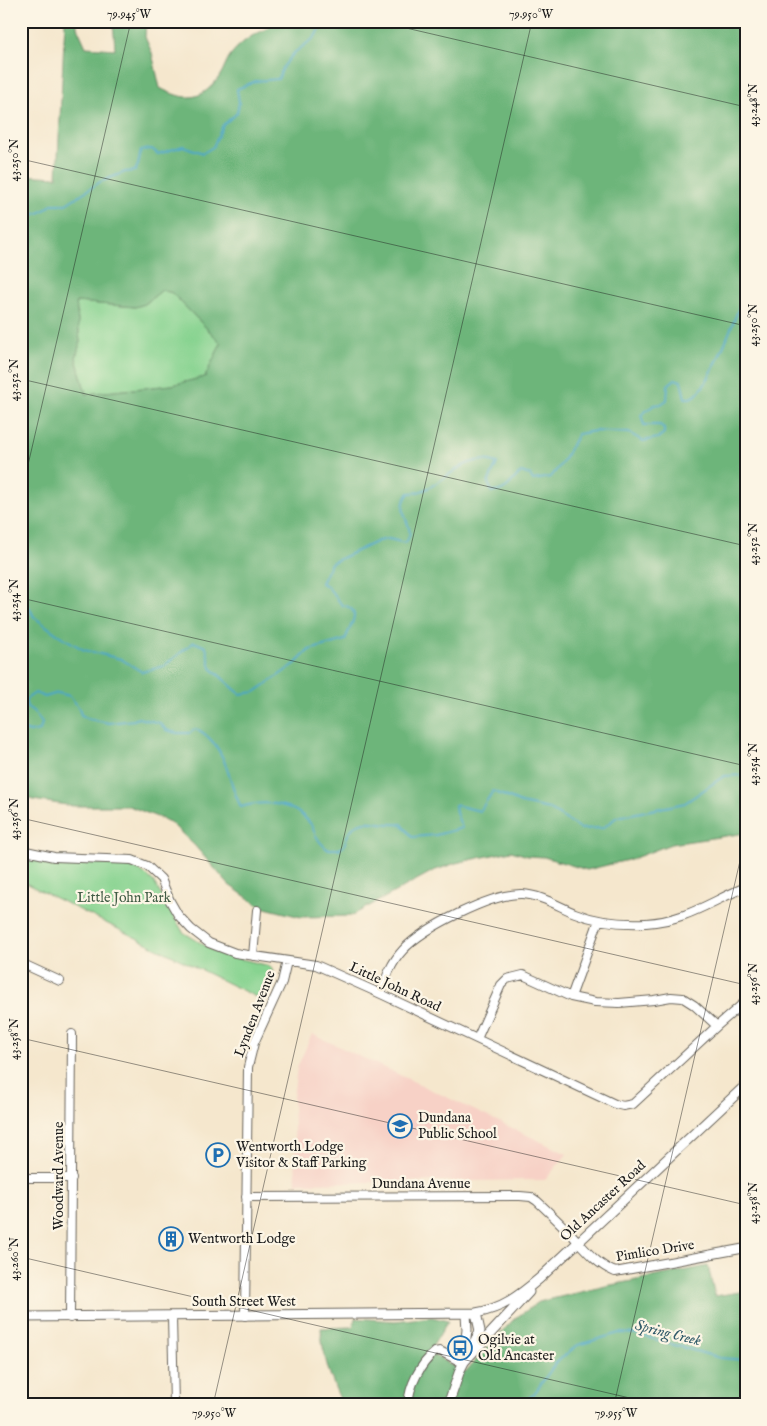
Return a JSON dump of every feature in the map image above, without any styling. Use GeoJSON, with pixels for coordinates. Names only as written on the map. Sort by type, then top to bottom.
{"type":"FeatureCollection","features":[{"type":"Feature","properties":{"kind":"street","name":"Little John Road"},"geometry":{"type":"LineString","coordinates":[[21,850],[54,857],[132,860],[147,866],[161,879],[178,915],[198,935],[220,948],[253,956],[316,965],[615,1104],[623,1106],[633,1104],[716,1026],[746,1001]]}},
{"type":"Feature","properties":{"kind":"street"},"geometry":{"type":"LineString","coordinates":[[381,994],[393,963],[418,936],[480,903],[522,894],[542,898],[576,913],[599,920],[640,923],[672,919],[696,911],[746,887]]}},
{"type":"Feature","properties":{"kind":"street","name":"Lynden Avenue"},"geometry":{"type":"LineString","coordinates":[[253,956],[257,910]]}},
{"type":"Feature","properties":{"kind":"street"},"geometry":{"type":"LineString","coordinates":[[571,996],[599,920]]}},
{"type":"Feature","properties":{"kind":"street","name":"Lynden Avenue"},"geometry":{"type":"LineString","coordinates":[[245,1316],[248,1067],[254,1043],[284,976],[287,961]]}},
{"type":"Feature","properties":{"kind":"street"},"geometry":{"type":"LineString","coordinates":[[21,963],[60,981]]}},
{"type":"Feature","properties":{"kind":"street"},"geometry":{"type":"LineString","coordinates":[[477,1039],[501,985],[507,979],[523,975],[571,996],[595,1002],[683,998],[694,1005],[716,1026]]}},
{"type":"Feature","properties":{"kind":"street","name":"Woodward Avenue"},"geometry":{"type":"LineString","coordinates":[[70,1318],[72,1034]]}},
{"type":"Feature","properties":{"kind":"street","name":"Old Ancaster Road"},"geometry":{"type":"LineString","coordinates":[[471,1313],[504,1305],[540,1278],[746,1085]]}},
{"type":"Feature","properties":{"kind":"street"},"geometry":{"type":"LineString","coordinates":[[21,1178],[72,1178]]}},
{"type":"Feature","properties":{"kind":"street","name":"Dundana Avenue"},"geometry":{"type":"LineString","coordinates":[[246,1198],[531,1197],[578,1243]]}},
{"type":"Feature","properties":{"kind":"street","name":"Pimlico Drive"},"geometry":{"type":"LineString","coordinates":[[578,1243],[603,1267],[615,1272],[746,1248]]}},
{"type":"Feature","properties":{"kind":"street"},"geometry":{"type":"LineString","coordinates":[[463,1363],[524,1299],[540,1278]]}},
{"type":"Feature","properties":{"kind":"street"},"geometry":{"type":"LineString","coordinates":[[463,1363],[462,1354],[471,1313]]}},
{"type":"Feature","properties":{"kind":"street"},"geometry":{"type":"LineString","coordinates":[[448,1405],[463,1363],[480,1331],[471,1313]]}},
{"type":"Feature","properties":{"kind":"street","name":"South Street West"},"geometry":{"type":"LineString","coordinates":[[21,1317],[471,1313]]}},
{"type":"Feature","properties":{"kind":"street"},"geometry":{"type":"LineString","coordinates":[[172,1317],[174,1405]]}},
{"type":"Feature","properties":{"kind":"street"},"geometry":{"type":"LineString","coordinates":[[408,1405],[412,1383],[435,1352],[440,1351],[463,1363]]}},
{"type":"Feature","properties":{"kind":"shaded area","name":"Dundana Public School"},"geometry":{"type":"Polygon","coordinates":[[[312,1034],[567,1154],[545,1180],[296,1183],[293,1098],[297,1068],[312,1034]]]}},
{"type":"Feature","properties":{"kind":"green space"},"geometry":{"type":"Polygon","coordinates":[[[65,21],[77,21],[77,27],[86,47],[115,49],[113,21],[146,21],[145,37],[152,53],[160,88],[177,95],[192,97],[206,91],[212,85],[219,77],[236,48],[267,28],[274,21],[746,21],[746,833],[671,844],[632,859],[587,870],[544,857],[528,856],[511,851],[456,863],[433,871],[351,916],[301,917],[261,907],[229,885],[195,846],[170,822],[129,806],[73,806],[33,800],[21,795],[21,175],[57,177],[65,21]],[[162,290],[145,304],[135,307],[76,302],[80,342],[76,358],[86,394],[172,385],[205,377],[221,343],[172,293],[162,290]]]}},
{"type":"Feature","properties":{"kind":"green space"},"geometry":{"type":"Polygon","coordinates":[[[162,290],[172,293],[221,343],[205,377],[172,385],[86,394],[76,358],[80,342],[76,302],[135,307],[145,304],[162,290]]]}},
{"type":"Feature","properties":{"kind":"green space","name":"Little John Park"},"geometry":{"type":"Polygon","coordinates":[[[21,856],[50,863],[120,864],[141,871],[153,881],[183,932],[217,953],[270,966],[273,979],[264,1001],[21,881],[21,856]]]}},
{"type":"Feature","properties":{"kind":"green space"},"geometry":{"type":"Polygon","coordinates":[[[708,1266],[715,1296],[746,1291],[746,1396],[716,1405],[686,1405],[666,1400],[648,1405],[343,1405],[325,1358],[321,1328],[353,1327],[355,1318],[395,1321],[432,1317],[448,1321],[429,1352],[465,1372],[514,1319],[539,1302],[606,1286],[708,1266]]]}},
{"type":"Feature","properties":{"kind":"waterway"},"geometry":{"type":"LineString","coordinates":[[21,220],[44,210],[52,204],[66,204],[100,182],[125,172],[135,171],[141,150],[152,149],[158,154],[183,146],[203,153],[213,147],[223,125],[237,113],[239,102],[237,89],[256,81],[278,79],[283,67],[294,53],[314,38],[324,22],[332,21]]}},
{"type":"Feature","properties":{"kind":"waterway"},"geometry":{"type":"LineString","coordinates":[[21,591],[34,617],[57,634],[84,650],[121,659],[142,672],[164,666],[194,642],[206,647],[211,668],[240,694],[255,692],[295,664],[309,650],[345,640],[354,619],[354,614],[349,607],[342,605],[327,586],[321,583],[331,563],[378,541],[389,539],[405,543],[410,531],[403,507],[409,493],[430,487],[472,462],[484,460],[497,463],[488,483],[492,492],[505,488],[521,472],[530,475],[533,480],[551,477],[562,463],[578,434],[595,431],[629,433],[643,441],[658,438],[664,433],[664,428],[660,425],[644,425],[641,415],[654,405],[661,404],[667,400],[668,385],[675,379],[681,381],[685,398],[692,397],[700,391],[723,347],[746,288]]}},
{"type":"Feature","properties":{"kind":"waterway"},"geometry":{"type":"LineString","coordinates":[[21,729],[30,732],[40,730],[42,723],[33,711],[27,707],[25,700],[35,693],[45,697],[58,693],[70,696],[79,708],[81,715],[89,719],[109,723],[138,718],[160,723],[166,730],[177,733],[190,733],[195,729],[201,731],[220,753],[241,807],[269,803],[287,807],[303,816],[310,823],[319,840],[327,849],[339,849],[344,846],[348,834],[353,827],[360,823],[402,824],[412,837],[436,835],[462,828],[455,805],[480,811],[493,791],[521,803],[549,809],[581,829],[603,828],[617,817],[685,803],[724,776],[746,775]]}},
{"type":"Feature","properties":{"kind":"waterway","name":"Spring Creek"},"geometry":{"type":"LineString","coordinates":[[522,1405],[534,1394],[555,1364],[578,1345],[619,1333],[636,1334],[720,1358],[746,1360]]}},
{"type":"Feature","properties":{"kind":"place","name":"Dundana Public School"},"geometry":{"type":"Point","coordinates":[400,1126]}},
{"type":"Feature","properties":{"kind":"place","name":"Wentworth Lodge Visitor & Staff Parking"},"geometry":{"type":"Point","coordinates":[218,1155]}},
{"type":"Feature","properties":{"kind":"place","name":"Wentworth Lodge"},"geometry":{"type":"Point","coordinates":[171,1239]}},
{"type":"Feature","properties":{"kind":"place","name":"Ogilvie at Old Ancaster"},"geometry":{"type":"Point","coordinates":[460,1348]}}]}
